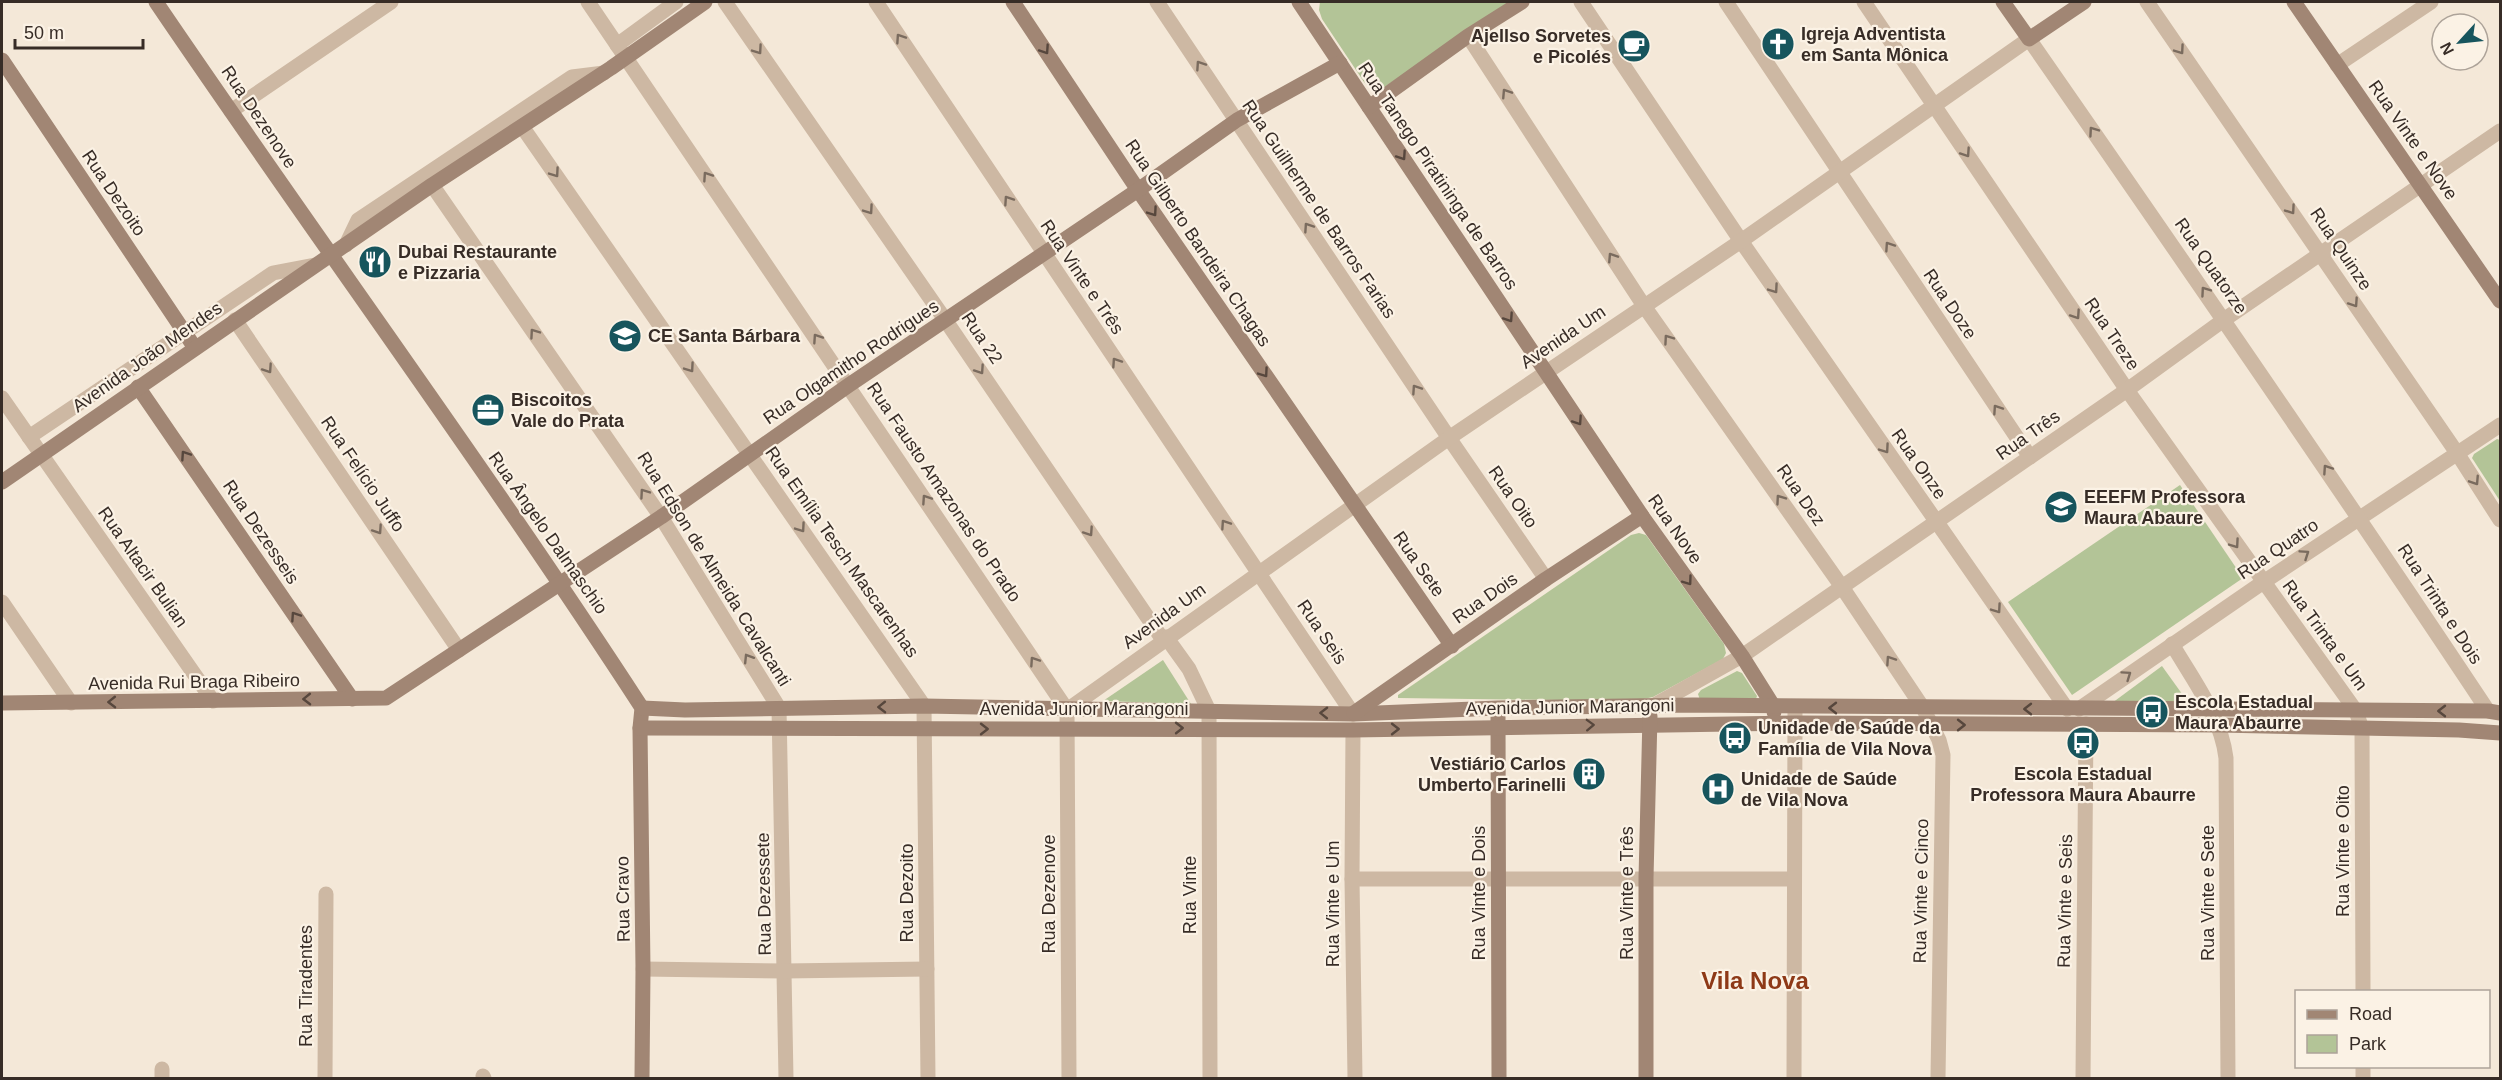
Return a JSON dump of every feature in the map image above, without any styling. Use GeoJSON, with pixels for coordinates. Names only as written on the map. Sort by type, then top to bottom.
{"type":"FeatureCollection","features":[{"type":"Feature","properties":{"kind":"street","name":"Rua Dezenove"},"geometry":{"type":"LineString","coordinates":[[158,2],[330,255]]}},
{"type":"Feature","properties":{"kind":"street"},"geometry":{"type":"LineString","coordinates":[[231,111],[391,2]]}},
{"type":"Feature","properties":{"kind":"street"},"geometry":{"type":"LineString","coordinates":[[588,2],[622,51]]}},
{"type":"Feature","properties":{"kind":"street","name":"Avenida João Mendes"},"geometry":{"type":"LineString","coordinates":[[2,482],[432,185],[604,73],[622,51],[676,2]]}},
{"type":"Feature","properties":{"kind":"street","name":"Avenida João Mendes"},"geometry":{"type":"LineString","coordinates":[[622,51],[705,2]]}},
{"type":"Feature","properties":{"kind":"street","name":"Rua 22"},"geometry":{"type":"LineString","coordinates":[[725,2],[1164,639],[1189,669],[1209,711]]}},
{"type":"Feature","properties":{"kind":"street","name":"Rua Vinte e Três"},"geometry":{"type":"LineString","coordinates":[[876,2],[1258,573]]}},
{"type":"Feature","properties":{"kind":"street","name":"Rua Gilberto Bandeira Chagas"},"geometry":{"type":"LineString","coordinates":[[1013,2],[1138,190],[1354,504]]}},
{"type":"Feature","properties":{"kind":"street","name":"Rua Guilherme de Barros Farias"},"geometry":{"type":"LineString","coordinates":[[1157,2],[1449,438]]}},
{"type":"Feature","properties":{"kind":"street","name":"Rua Tanego Piratininga de Barros"},"geometry":{"type":"LineString","coordinates":[[1300,2],[1545,372]]}},
{"type":"Feature","properties":{"kind":"street"},"geometry":{"type":"LineString","coordinates":[[1369,107],[1468,36],[1522,2]]}},
{"type":"Feature","properties":{"kind":"street","name":"Rua Onze"},"geometry":{"type":"LineString","coordinates":[[1581,2],[1741,241],[1936,522],[2073,709]]}},
{"type":"Feature","properties":{"kind":"street","name":"Rua Doze"},"geometry":{"type":"LineString","coordinates":[[1726,2],[2030,457]]}},
{"type":"Feature","properties":{"kind":"street","name":"Rua Treze"},"geometry":{"type":"LineString","coordinates":[[1864,2],[2127,390],[2262,583]]}},
{"type":"Feature","properties":{"kind":"street"},"geometry":{"type":"LineString","coordinates":[[2003,2],[2029,39]]}},
{"type":"Feature","properties":{"kind":"street","name":"Avenida Um"},"geometry":{"type":"LineString","coordinates":[[1067,710],[1354,504],[1545,372],[1741,241],[1933,105],[2084,2]]}},
{"type":"Feature","properties":{"kind":"street","name":"Rua Quinze"},"geometry":{"type":"LineString","coordinates":[[2147,2],[2457,453],[2500,520]]}},
{"type":"Feature","properties":{"kind":"street","name":"Rua Vinte e Nove"},"geometry":{"type":"LineString","coordinates":[[2294,2],[2500,301]]}},
{"type":"Feature","properties":{"kind":"street"},"geometry":{"type":"LineString","coordinates":[[2337,65],[2431,2]]}},
{"type":"Feature","properties":{"kind":"street","name":"Rua Dez"},"geometry":{"type":"LineString","coordinates":[[1468,36],[1644,306],[1842,587],[1923,708]]}},
{"type":"Feature","properties":{"kind":"street","name":"Rua Quatorze"},"geometry":{"type":"LineString","coordinates":[[2029,39],[2360,517]]}},
{"type":"Feature","properties":{"kind":"street","name":"Rua Fausto Amazonas do Prado"},"geometry":{"type":"LineString","coordinates":[[622,51],[1067,710]]}},
{"type":"Feature","properties":{"kind":"street","name":"Rua Dezoito"},"geometry":{"type":"LineString","coordinates":[[2,60],[195,348]]}},
{"type":"Feature","properties":{"kind":"street","name":"Rua Olgamitho Rodrigues"},"geometry":{"type":"LineString","coordinates":[[386,698],[661,517],[849,384],[946,321],[1237,120],[1340,63]]}},
{"type":"Feature","properties":{"kind":"street","name":"Avenida João Mendes"},"geometry":{"type":"LineString","coordinates":[[346,244],[358,220],[572,76],[604,73]]}},
{"type":"Feature","properties":{"kind":"street","name":"Rua Emília Tesch Mascarenhas"},"geometry":{"type":"LineString","coordinates":[[521,125],[924,706]]}},
{"type":"Feature","properties":{"kind":"street","name":"Rua Três"},"geometry":{"type":"LineString","coordinates":[[1651,707],[1742,656],[2127,390],[2224,319],[2500,131]]}},
{"type":"Feature","properties":{"kind":"street","name":"Rua Edson de Almeida Cavalcanti"},"geometry":{"type":"LineString","coordinates":[[432,185],[661,517],[779,708]]}},
{"type":"Feature","properties":{"kind":"street","name":"Rua Ângelo Dalmaschio"},"geometry":{"type":"LineString","coordinates":[[330,255],[561,583],[641,718]]}},
{"type":"Feature","properties":{"kind":"street","name":"Avenida João Mendes"},"geometry":{"type":"LineString","coordinates":[[28,437],[273,273],[315,265]]}},
{"type":"Feature","properties":{"kind":"street","name":"Rua Felício Juffo"},"geometry":{"type":"LineString","coordinates":[[235,320],[459,650]]}},
{"type":"Feature","properties":{"kind":"street","name":"Rua Nove"},"geometry":{"type":"LineString","coordinates":[[1545,372],[1642,516],[1742,656],[1774,707]]}},
{"type":"Feature","properties":{"kind":"street","name":"Rua Dezesseis"},"geometry":{"type":"LineString","coordinates":[[138,387],[352,699]]}},
{"type":"Feature","properties":{"kind":"street","name":"Rua Altacir Bulian"},"geometry":{"type":"LineString","coordinates":[[2,398],[213,701]]}},
{"type":"Feature","properties":{"kind":"street","name":"Rua Quatro"},"geometry":{"type":"LineString","coordinates":[[2073,709],[2500,425]]}},
{"type":"Feature","properties":{"kind":"street","name":"Rua Oito"},"geometry":{"type":"LineString","coordinates":[[1449,438],[1546,579]]}},
{"type":"Feature","properties":{"kind":"street","name":"Rua Sete"},"geometry":{"type":"LineString","coordinates":[[1354,504],[1452,646]]}},
{"type":"Feature","properties":{"kind":"street","name":"Rua Dois"},"geometry":{"type":"LineString","coordinates":[[1353,714],[1546,579],[1642,516]]}},
{"type":"Feature","properties":{"kind":"street","name":"Rua Trinta e Dois"},"geometry":{"type":"LineString","coordinates":[[2360,517],[2494,712]]}},
{"type":"Feature","properties":{"kind":"street","name":"Rua Seis"},"geometry":{"type":"LineString","coordinates":[[1258,573],[1353,714]]}},
{"type":"Feature","properties":{"kind":"street","name":"Rua Trinta e Um"},"geometry":{"type":"LineString","coordinates":[[2262,583],[2356,711]]}},
{"type":"Feature","properties":{"kind":"street"},"geometry":{"type":"LineString","coordinates":[[2,602],[71,703]]}},
{"type":"Feature","properties":{"kind":"street","name":"Rua Vinte e Sete"},"geometry":{"type":"LineString","coordinates":[[2172,644],[2219,725],[2226,758],[2228,1078]]}},
{"type":"Feature","properties":{"kind":"street","name":"Avenida Rui Braga Ribeiro"},"geometry":{"type":"LineString","coordinates":[[2,703],[386,698]]}},
{"type":"Feature","properties":{"kind":"street","name":"Rua Dezoito"},"geometry":{"type":"LineString","coordinates":[[924,706],[928,1078]]}},
{"type":"Feature","properties":{"kind":"street","name":"Avenida Junior Marangoni"},"geometry":{"type":"LineString","coordinates":[[641,718],[685,710],[924,706],[1353,714],[1498,708],[1651,707],[2494,712]]}},
{"type":"Feature","properties":{"kind":"street","name":"Rua Vinte e Três"},"geometry":{"type":"LineString","coordinates":[[1646,1078],[1646,878],[1651,707]]}},
{"type":"Feature","properties":{"kind":"street"},"geometry":{"type":"LineString","coordinates":[[1774,707],[1775,724]]}},
{"type":"Feature","properties":{"kind":"street"},"geometry":{"type":"LineString","coordinates":[[1794,1078],[1795,707]]}},
{"type":"Feature","properties":{"kind":"street","name":"Rua Dezessete"},"geometry":{"type":"LineString","coordinates":[[779,708],[786,1078]]}},
{"type":"Feature","properties":{"kind":"street","name":"Rua Vinte e Dois"},"geometry":{"type":"LineString","coordinates":[[1498,708],[1499,1078]]}},
{"type":"Feature","properties":{"kind":"street","name":"Rua Vinte e Cinco"},"geometry":{"type":"LineString","coordinates":[[1923,708],[1943,755],[1938,1078]]}},
{"type":"Feature","properties":{"kind":"street","name":"Rua Dezenove"},"geometry":{"type":"LineString","coordinates":[[1067,710],[1069,1078]]}},
{"type":"Feature","properties":{"kind":"street","name":"Rua Vinte"},"geometry":{"type":"LineString","coordinates":[[1209,711],[1210,1078]]}},
{"type":"Feature","properties":{"kind":"street","name":"Rua Vinte e Oito"},"geometry":{"type":"LineString","coordinates":[[2356,711],[2362,729],[2363,990]]}},
{"type":"Feature","properties":{"kind":"street"},"geometry":{"type":"LineString","coordinates":[[1353,714],[1353,730]]}},
{"type":"Feature","properties":{"kind":"street","name":"Avenida Junior Marangoni"},"geometry":{"type":"LineString","coordinates":[[641,718],[780,728],[1353,730],[1796,723],[2219,725],[2459,730],[2500,733]]}},
{"type":"Feature","properties":{"kind":"street","name":"Rua Cravo"},"geometry":{"type":"LineString","coordinates":[[641,718],[642,1078]]}},
{"type":"Feature","properties":{"kind":"street","name":"Rua Vinte e Seis"},"geometry":{"type":"LineString","coordinates":[[2083,1078],[2086,724]]}},
{"type":"Feature","properties":{"kind":"street","name":"Rua Vinte e Um"},"geometry":{"type":"LineString","coordinates":[[1353,730],[1352,879],[1355,1078]]}},
{"type":"Feature","properties":{"kind":"street"},"geometry":{"type":"LineString","coordinates":[[1352,879],[1794,879]]}},
{"type":"Feature","properties":{"kind":"street","name":"Rua Tiradentes"},"geometry":{"type":"LineString","coordinates":[[325,1078],[326,894]]}},
{"type":"Feature","properties":{"kind":"street"},"geometry":{"type":"LineString","coordinates":[[643,969],[785,971],[927,969]]}},
{"type":"Feature","properties":{"kind":"green space"},"geometry":{"type":"Polygon","coordinates":[[[1320,2],[1511,2],[1383,88],[1378,89],[1364,82],[1322,19],[1319,10],[1320,2]]]}},
{"type":"Feature","properties":{"kind":"green space"},"geometry":{"type":"Polygon","coordinates":[[[2497,439],[2500,440],[2500,501],[2472,458],[2474,454],[2497,439]]]}},
{"type":"Feature","properties":{"kind":"green space"},"geometry":{"type":"Polygon","coordinates":[[[2180,485],[2243,578],[2072,695],[2008,602],[2180,485]]]}},
{"type":"Feature","properties":{"kind":"green space"},"geometry":{"type":"Polygon","coordinates":[[[1639,533],[1646,535],[1724,644],[1726,653],[1723,659],[1653,697],[1634,701],[1398,698],[1398,695],[1631,535],[1639,533]]]}},
{"type":"Feature","properties":{"kind":"green space"},"geometry":{"type":"Polygon","coordinates":[[[1163,660],[1191,704],[1103,701],[1163,660]]]}},
{"type":"Feature","properties":{"kind":"green space"},"geometry":{"type":"Polygon","coordinates":[[[2162,666],[2190,705],[2112,703],[2162,666]]]}},
{"type":"Feature","properties":{"kind":"green space"},"geometry":{"type":"Polygon","coordinates":[[[1737,671],[1742,673],[1757,696],[1756,699],[1700,700],[1698,694],[1701,690],[1737,671]]]}},
{"type":"Feature","properties":{"kind":"place","name":"Igreja Adventista em Santa Mônica"},"geometry":{"type":"Point","coordinates":[1778,44]}},
{"type":"Feature","properties":{"kind":"place","name":"Ajellso Sorvetes e Picolés"},"geometry":{"type":"Point","coordinates":[1634,46]}},
{"type":"Feature","properties":{"kind":"place","name":"Dubai Restaurante e Pizzaria"},"geometry":{"type":"Point","coordinates":[375,262]}},
{"type":"Feature","properties":{"kind":"place","name":"CE Santa Bárbara"},"geometry":{"type":"Point","coordinates":[625,336]}},
{"type":"Feature","properties":{"kind":"place","name":"Biscoitos Vale do Prata"},"geometry":{"type":"Point","coordinates":[488,410]}},
{"type":"Feature","properties":{"kind":"place","name":"EEEFM Professora Maura Abaure"},"geometry":{"type":"Point","coordinates":[2061,507]}},
{"type":"Feature","properties":{"kind":"place","name":"Escola Estadual Maura Abaurre"},"geometry":{"type":"Point","coordinates":[2152,712]}},
{"type":"Feature","properties":{"kind":"place","name":"Unidade de Saúde da Família de Vila Nova"},"geometry":{"type":"Point","coordinates":[1735,738]}},
{"type":"Feature","properties":{"kind":"place","name":"Escola Estadual Professora Maura Abaurre"},"geometry":{"type":"Point","coordinates":[2083,743]}},
{"type":"Feature","properties":{"kind":"place","name":"Vestiário Carlos Umberto Farinelli"},"geometry":{"type":"Point","coordinates":[1589,774]}},
{"type":"Feature","properties":{"kind":"place","name":"Unidade de Saúde de Vila Nova"},"geometry":{"type":"Point","coordinates":[1718,789]}},
{"type":"Feature","properties":{"kind":"district","name":"Vila Nova"},"geometry":{"type":"Point","coordinates":[1755,981]}}]}
